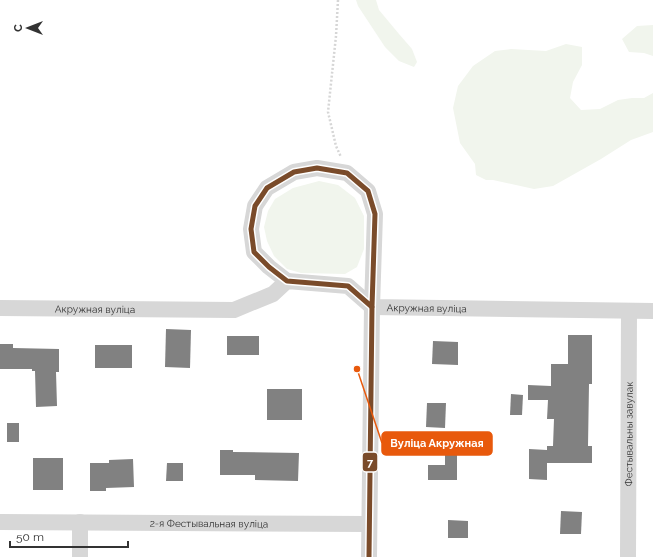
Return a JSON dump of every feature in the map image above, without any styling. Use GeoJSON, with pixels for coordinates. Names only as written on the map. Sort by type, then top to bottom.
{"type":"FeatureCollection","features":[{"type":"Feature","properties":{"kind":"street"},"geometry":{"type":"LineString","coordinates":[[287,281],[269,267],[254,252],[251,229],[256,206],[267,188],[294,172],[317,168],[347,173],[368,191],[375,214],[372,306],[369,557]]}},
{"type":"Feature","properties":{"kind":"street","name":"Акружная вуліца"},"geometry":{"type":"LineString","coordinates":[[0,308],[234,310],[273,294],[287,281],[348,286],[372,306],[653,311]]}},
{"type":"Feature","properties":{"kind":"street","name":"Фестывальны завулак"},"geometry":{"type":"LineString","coordinates":[[628,557],[629,311]]}},
{"type":"Feature","properties":{"kind":"street","name":"2-я Фестывальная вуліца"},"geometry":{"type":"LineString","coordinates":[[0,522],[369,524]]}},
{"type":"Feature","properties":{"kind":"street"},"geometry":{"type":"LineString","coordinates":[[80,522],[80,557]]}},
{"type":"Feature","properties":{"kind":"path"},"geometry":{"type":"LineString","coordinates":[[338,0],[336,36],[328,112],[336,146],[347,173]]}},
{"type":"Feature","properties":{"kind":"shaded area"},"geometry":{"type":"Polygon","coordinates":[[[356,0],[376,0],[379,10],[412,49],[417,62],[414,67],[399,61],[385,47],[358,6],[356,0]]]}},
{"type":"Feature","properties":{"kind":"shaded area"},"geometry":{"type":"Polygon","coordinates":[[[653,25],[653,56],[644,53],[629,52],[622,39],[637,26],[653,25]]]}},
{"type":"Feature","properties":{"kind":"shaded area"},"geometry":{"type":"Polygon","coordinates":[[[566,44],[582,47],[582,65],[573,82],[570,98],[581,110],[600,109],[618,100],[644,98],[653,93],[653,132],[631,140],[553,186],[534,189],[493,180],[486,180],[476,175],[475,164],[460,143],[453,108],[458,86],[473,66],[495,51],[511,49],[546,51],[566,44]]]}},
{"type":"Feature","properties":{"kind":"shaded area"},"geometry":{"type":"Polygon","coordinates":[[[319,181],[338,185],[355,198],[364,216],[364,249],[357,267],[345,274],[301,273],[287,269],[274,256],[267,241],[264,227],[268,211],[275,199],[293,188],[319,181]]]}},
{"type":"Feature","properties":{"kind":"building"},"geometry":{"type":"Polygon","coordinates":[[[166,329],[191,330],[190,368],[165,367],[166,329]]]}},
{"type":"Feature","properties":{"kind":"building"},"geometry":{"type":"Polygon","coordinates":[[[568,335],[592,335],[592,384],[589,384],[588,446],[592,446],[592,463],[547,463],[547,480],[529,479],[529,449],[547,450],[547,446],[553,446],[554,419],[547,419],[548,400],[528,400],[528,385],[551,386],[551,364],[568,364],[568,335]]]}},
{"type":"Feature","properties":{"kind":"building"},"geometry":{"type":"Polygon","coordinates":[[[227,336],[259,336],[259,355],[227,355],[227,336]]]}},
{"type":"Feature","properties":{"kind":"building"},"geometry":{"type":"Polygon","coordinates":[[[433,341],[458,342],[458,365],[432,364],[433,341]]]}},
{"type":"Feature","properties":{"kind":"building"},"geometry":{"type":"Polygon","coordinates":[[[0,344],[13,344],[13,348],[59,349],[59,372],[56,372],[57,406],[36,407],[35,371],[32,371],[32,369],[0,369],[0,344]]]}},
{"type":"Feature","properties":{"kind":"building"},"geometry":{"type":"Polygon","coordinates":[[[95,345],[132,345],[132,368],[95,368],[95,345]]]}},
{"type":"Feature","properties":{"kind":"building"},"geometry":{"type":"Polygon","coordinates":[[[267,389],[302,389],[302,420],[267,420],[267,389]]]}},
{"type":"Feature","properties":{"kind":"building"},"geometry":{"type":"Polygon","coordinates":[[[511,394],[523,395],[522,415],[510,415],[511,394]]]}},
{"type":"Feature","properties":{"kind":"building"},"geometry":{"type":"Polygon","coordinates":[[[427,403],[446,403],[445,428],[426,427],[427,403]]]}},
{"type":"Feature","properties":{"kind":"building"},"geometry":{"type":"Polygon","coordinates":[[[7,423],[19,423],[19,442],[7,442],[7,423]]]}},
{"type":"Feature","properties":{"kind":"building"},"geometry":{"type":"Polygon","coordinates":[[[220,450],[233,450],[233,452],[299,453],[298,481],[255,480],[255,475],[220,475],[220,450]]]}},
{"type":"Feature","properties":{"kind":"building"},"geometry":{"type":"Polygon","coordinates":[[[445,455],[457,455],[457,480],[428,480],[428,465],[445,465],[445,455]]]}},
{"type":"Feature","properties":{"kind":"building"},"geometry":{"type":"Polygon","coordinates":[[[33,458],[63,458],[63,490],[33,490],[33,458]]]}},
{"type":"Feature","properties":{"kind":"building"},"geometry":{"type":"Polygon","coordinates":[[[133,459],[134,487],[106,488],[106,491],[90,491],[90,463],[109,463],[109,460],[133,459]]]}},
{"type":"Feature","properties":{"kind":"building"},"geometry":{"type":"Polygon","coordinates":[[[167,463],[183,463],[183,481],[166,481],[167,463]]]}},
{"type":"Feature","properties":{"kind":"building"},"geometry":{"type":"Polygon","coordinates":[[[561,511],[582,512],[581,534],[560,534],[561,511]]]}},
{"type":"Feature","properties":{"kind":"building"},"geometry":{"type":"Polygon","coordinates":[[[448,520],[468,521],[468,538],[448,538],[448,520]]]}},
{"type":"Feature","properties":{"kind":"transit line","name":"7"},"geometry":{"type":"LineString","coordinates":[[317,168],[347,173],[368,191],[375,214],[372,307],[348,286],[287,281],[269,267],[254,252],[251,229],[255,206],[267,188],[294,172],[317,168]]}},
{"type":"Feature","properties":{"kind":"transit line","name":"7"},"geometry":{"type":"LineString","coordinates":[[369,557],[372,307]]}},
{"type":"Feature","properties":{"kind":"place","name":"Вуліца Акружная"},"geometry":{"type":"Point","coordinates":[357,369]}}]}
